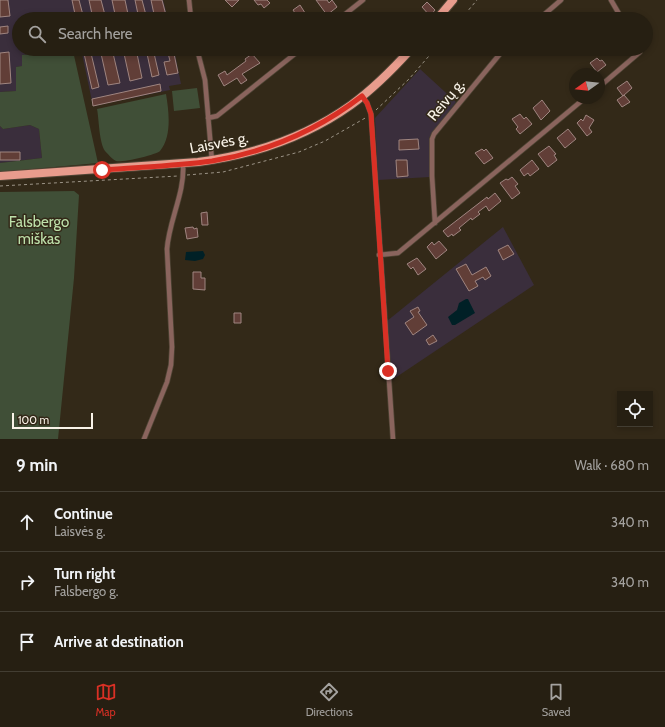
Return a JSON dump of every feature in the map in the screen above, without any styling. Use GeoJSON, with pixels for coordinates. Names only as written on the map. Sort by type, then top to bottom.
{"type":"FeatureCollection","features":[{"type":"Feature","properties":{"kind":"main road"},"geometry":{"type":"LineString","coordinates":[[443,12],[453,0]]}},
{"type":"Feature","properties":{"kind":"main road","name":"Laisvės g."},"geometry":{"type":"LineString","coordinates":[[0,176],[183,164],[212,161],[247,153],[291,138],[338,114],[383,78],[404,56]]}},
{"type":"Feature","properties":{"kind":"street"},"geometry":{"type":"LineString","coordinates":[[189,0],[190,12]]}},
{"type":"Feature","properties":{"kind":"street"},"geometry":{"type":"LineString","coordinates":[[348,12],[363,0]]}},
{"type":"Feature","properties":{"kind":"street"},"geometry":{"type":"LineString","coordinates":[[547,12],[561,0]]}},
{"type":"Feature","properties":{"kind":"street"},"geometry":{"type":"LineString","coordinates":[[611,0],[618,12]]}},
{"type":"Feature","properties":{"kind":"street"},"geometry":{"type":"LineString","coordinates":[[199,56],[205,80],[212,161]]}},
{"type":"Feature","properties":{"kind":"street"},"geometry":{"type":"LineString","coordinates":[[208,118],[217,116],[292,56]]}},
{"type":"Feature","properties":{"kind":"street","name":"Reivų g."},"geometry":{"type":"LineString","coordinates":[[435,223],[432,176],[432,139],[434,134],[498,56]]}},
{"type":"Feature","properties":{"kind":"street"},"geometry":{"type":"LineString","coordinates":[[605,82],[635,56]]}},
{"type":"Feature","properties":{"kind":"street"},"geometry":{"type":"LineString","coordinates":[[362,96],[367,103],[371,114],[393,439]]}},
{"type":"Feature","properties":{"kind":"street"},"geometry":{"type":"LineString","coordinates":[[380,255],[398,253],[579,104]]}},
{"type":"Feature","properties":{"kind":"street"},"geometry":{"type":"LineString","coordinates":[[144,439],[167,382],[171,364],[172,347],[167,249],[168,237],[182,187],[184,175],[183,164]]}},
{"type":"Feature","properties":{"kind":"path"},"geometry":{"type":"LineString","coordinates":[[467,12],[477,0]]}},
{"type":"Feature","properties":{"kind":"shaded area"},"geometry":{"type":"Polygon","coordinates":[[[0,0],[163,0],[166,12],[12,12],[12,56],[22,56],[22,66],[16,67],[16,91],[0,92],[0,0]]]}},
{"type":"Feature","properties":{"kind":"shaded area"},"geometry":{"type":"Polygon","coordinates":[[[82,56],[175,56],[181,84],[169,86],[170,90],[93,106],[82,56]]]}},
{"type":"Feature","properties":{"kind":"shaded area"},"geometry":{"type":"Polygon","coordinates":[[[420,69],[456,102],[429,138],[430,177],[378,180],[375,118],[420,69]]]}},
{"type":"Feature","properties":{"kind":"shaded area"},"geometry":{"type":"Polygon","coordinates":[[[30,125],[39,129],[42,158],[0,163],[0,126],[3,129],[30,125]]]}},
{"type":"Feature","properties":{"kind":"shaded area"},"geometry":{"type":"Polygon","coordinates":[[[503,227],[534,285],[392,380],[387,321],[503,227]]]}},
{"type":"Feature","properties":{"kind":"green space"},"geometry":{"type":"Polygon","coordinates":[[[22,56],[74,56],[98,163],[0,172],[0,163],[42,158],[39,129],[30,125],[3,129],[0,126],[0,92],[16,91],[16,67],[22,66],[22,56]]]}},
{"type":"Feature","properties":{"kind":"green space"},"geometry":{"type":"Polygon","coordinates":[[[197,88],[200,108],[174,111],[172,91],[197,88]]]}},
{"type":"Feature","properties":{"kind":"green space"},"geometry":{"type":"Polygon","coordinates":[[[166,94],[169,124],[164,145],[160,151],[152,155],[131,160],[116,161],[113,159],[103,147],[100,136],[97,109],[166,94]]]}},
{"type":"Feature","properties":{"kind":"green space","name":"Falsbergo miškas"},"geometry":{"type":"Polygon","coordinates":[[[74,191],[79,195],[74,278],[58,439],[0,439],[0,192],[74,191]]]}},
{"type":"Feature","properties":{"kind":"water"},"geometry":{"type":"Polygon","coordinates":[[[203,251],[205,255],[203,259],[195,261],[185,260],[186,252],[203,251]]]}},
{"type":"Feature","properties":{"kind":"water"},"geometry":{"type":"Polygon","coordinates":[[[468,299],[475,313],[455,325],[452,325],[448,317],[457,310],[459,303],[468,299]]]}},
{"type":"Feature","properties":{"kind":"building"},"geometry":{"type":"Polygon","coordinates":[[[0,0],[8,0],[10,16],[0,17],[0,0]]]}},
{"type":"Feature","properties":{"kind":"building"},"geometry":{"type":"Polygon","coordinates":[[[72,0],[79,0],[82,12],[75,12],[72,0]]]}},
{"type":"Feature","properties":{"kind":"building"},"geometry":{"type":"Polygon","coordinates":[[[89,0],[101,0],[104,12],[92,12],[89,0]]]}},
{"type":"Feature","properties":{"kind":"building"},"geometry":{"type":"Polygon","coordinates":[[[112,0],[125,0],[128,12],[115,12],[112,0]]]}},
{"type":"Feature","properties":{"kind":"building"},"geometry":{"type":"Polygon","coordinates":[[[135,0],[142,0],[145,12],[138,12],[135,0]]]}},
{"type":"Feature","properties":{"kind":"building"},"geometry":{"type":"Polygon","coordinates":[[[151,0],[162,0],[165,12],[154,12],[151,0]]]}},
{"type":"Feature","properties":{"kind":"building"},"geometry":{"type":"Polygon","coordinates":[[[225,0],[239,0],[232,7],[225,0]]]}},
{"type":"Feature","properties":{"kind":"building"},"geometry":{"type":"Polygon","coordinates":[[[254,0],[267,0],[270,3],[264,8],[261,4],[258,5],[254,0]]]}},
{"type":"Feature","properties":{"kind":"building"},"geometry":{"type":"Polygon","coordinates":[[[316,0],[327,0],[329,3],[332,0],[337,7],[331,12],[325,12],[316,0]]]}},
{"type":"Feature","properties":{"kind":"building"},"geometry":{"type":"Polygon","coordinates":[[[427,2],[435,10],[433,12],[426,12],[422,7],[427,2]]]}},
{"type":"Feature","properties":{"kind":"building"},"geometry":{"type":"Polygon","coordinates":[[[300,5],[304,12],[294,12],[293,10],[300,5]]]}},
{"type":"Feature","properties":{"kind":"building"},"geometry":{"type":"Polygon","coordinates":[[[8,26],[8,33],[0,34],[0,27],[8,26]]]}},
{"type":"Feature","properties":{"kind":"building"},"geometry":{"type":"Polygon","coordinates":[[[9,52],[11,83],[0,84],[0,53],[9,52]]]}},
{"type":"Feature","properties":{"kind":"building"},"geometry":{"type":"Polygon","coordinates":[[[85,56],[92,56],[99,87],[92,89],[85,56]]]}},
{"type":"Feature","properties":{"kind":"building"},"geometry":{"type":"Polygon","coordinates":[[[102,56],[114,56],[120,83],[108,85],[102,56]]]}},
{"type":"Feature","properties":{"kind":"building"},"geometry":{"type":"Polygon","coordinates":[[[125,56],[137,56],[142,78],[130,81],[125,56]]]}},
{"type":"Feature","properties":{"kind":"building"},"geometry":{"type":"Polygon","coordinates":[[[148,56],[155,56],[159,75],[152,77],[148,56]]]}},
{"type":"Feature","properties":{"kind":"building"},"geometry":{"type":"Polygon","coordinates":[[[169,56],[174,56],[178,73],[167,75],[164,62],[170,61],[169,56]]]}},
{"type":"Feature","properties":{"kind":"building"},"geometry":{"type":"Polygon","coordinates":[[[249,56],[254,56],[260,63],[242,74],[247,80],[241,84],[237,78],[224,86],[218,75],[225,71],[227,75],[246,61],[245,59],[249,56]]]}},
{"type":"Feature","properties":{"kind":"building"},"geometry":{"type":"Polygon","coordinates":[[[597,58],[600,61],[602,60],[606,65],[602,68],[594,68],[590,63],[597,58]]]}},
{"type":"Feature","properties":{"kind":"building"},"geometry":{"type":"Polygon","coordinates":[[[627,81],[632,88],[623,96],[617,88],[627,81]]]}},
{"type":"Feature","properties":{"kind":"building"},"geometry":{"type":"Polygon","coordinates":[[[160,84],[161,91],[93,106],[92,99],[160,84]]]}},
{"type":"Feature","properties":{"kind":"building"},"geometry":{"type":"Polygon","coordinates":[[[624,95],[630,102],[622,107],[617,100],[624,95]]]}},
{"type":"Feature","properties":{"kind":"building"},"geometry":{"type":"Polygon","coordinates":[[[542,100],[550,111],[541,120],[533,108],[542,100]]]}},
{"type":"Feature","properties":{"kind":"building"},"geometry":{"type":"Polygon","coordinates":[[[520,114],[524,119],[526,117],[532,124],[520,134],[516,129],[518,127],[512,119],[520,114]]]}},
{"type":"Feature","properties":{"kind":"building"},"geometry":{"type":"Polygon","coordinates":[[[586,115],[594,120],[589,128],[592,132],[587,136],[577,123],[581,119],[583,121],[586,115]]]}},
{"type":"Feature","properties":{"kind":"building"},"geometry":{"type":"Polygon","coordinates":[[[568,129],[576,139],[565,148],[557,138],[568,129]]]}},
{"type":"Feature","properties":{"kind":"building"},"geometry":{"type":"Polygon","coordinates":[[[418,139],[419,149],[399,150],[399,140],[418,139]]]}},
{"type":"Feature","properties":{"kind":"building"},"geometry":{"type":"Polygon","coordinates":[[[549,146],[556,154],[554,155],[557,160],[548,167],[538,154],[549,146]]]}},
{"type":"Feature","properties":{"kind":"building"},"geometry":{"type":"Polygon","coordinates":[[[482,149],[484,151],[486,149],[493,158],[484,164],[475,153],[482,149]]]}},
{"type":"Feature","properties":{"kind":"building"},"geometry":{"type":"Polygon","coordinates":[[[0,152],[20,152],[20,160],[0,160],[0,152]]]}},
{"type":"Feature","properties":{"kind":"building"},"geometry":{"type":"Polygon","coordinates":[[[396,160],[407,160],[408,176],[397,177],[396,160]]]}},
{"type":"Feature","properties":{"kind":"building"},"geometry":{"type":"Polygon","coordinates":[[[532,160],[539,169],[530,176],[528,173],[524,176],[520,170],[532,160]]]}},
{"type":"Feature","properties":{"kind":"building"},"geometry":{"type":"Polygon","coordinates":[[[512,177],[518,184],[515,186],[520,193],[512,199],[500,183],[512,177]]]}},
{"type":"Feature","properties":{"kind":"building"},"geometry":{"type":"Polygon","coordinates":[[[495,193],[501,201],[489,211],[486,206],[478,212],[480,214],[472,220],[471,218],[459,228],[461,230],[453,236],[452,234],[448,237],[443,231],[487,197],[488,199],[495,193]]]}},
{"type":"Feature","properties":{"kind":"building"},"geometry":{"type":"Polygon","coordinates":[[[207,212],[208,225],[202,225],[201,213],[207,212]]]}},
{"type":"Feature","properties":{"kind":"building"},"geometry":{"type":"Polygon","coordinates":[[[193,227],[194,229],[197,228],[198,237],[187,239],[185,228],[193,227]]]}},
{"type":"Feature","properties":{"kind":"building"},"geometry":{"type":"Polygon","coordinates":[[[439,241],[447,250],[436,259],[427,247],[432,242],[434,245],[439,241]]]}},
{"type":"Feature","properties":{"kind":"building"},"geometry":{"type":"Polygon","coordinates":[[[508,245],[514,254],[503,260],[498,250],[508,245]]]}},
{"type":"Feature","properties":{"kind":"building"},"geometry":{"type":"Polygon","coordinates":[[[417,258],[426,269],[418,275],[413,267],[411,269],[407,264],[417,258]]]}},
{"type":"Feature","properties":{"kind":"building"},"geometry":{"type":"Polygon","coordinates":[[[466,264],[472,275],[486,267],[491,276],[485,280],[483,277],[475,281],[478,286],[469,291],[456,269],[466,264]]]}},
{"type":"Feature","properties":{"kind":"building"},"geometry":{"type":"Polygon","coordinates":[[[193,272],[201,272],[201,278],[205,278],[205,290],[193,289],[193,272]]]}},
{"type":"Feature","properties":{"kind":"building"},"geometry":{"type":"Polygon","coordinates":[[[418,307],[420,311],[418,312],[427,325],[413,335],[405,323],[414,317],[410,311],[418,307]]]}},
{"type":"Feature","properties":{"kind":"building"},"geometry":{"type":"Polygon","coordinates":[[[234,313],[241,313],[241,323],[234,323],[234,313]]]}},
{"type":"Feature","properties":{"kind":"building"},"geometry":{"type":"Polygon","coordinates":[[[433,335],[437,341],[429,345],[426,340],[433,335]]]}},
{"type":"Feature","properties":{"kind":"route"},"geometry":{"type":"LineString","coordinates":[[102,170],[212,161],[262,149],[311,129],[338,114],[362,96],[367,103],[371,114],[388,371]]}}]}
